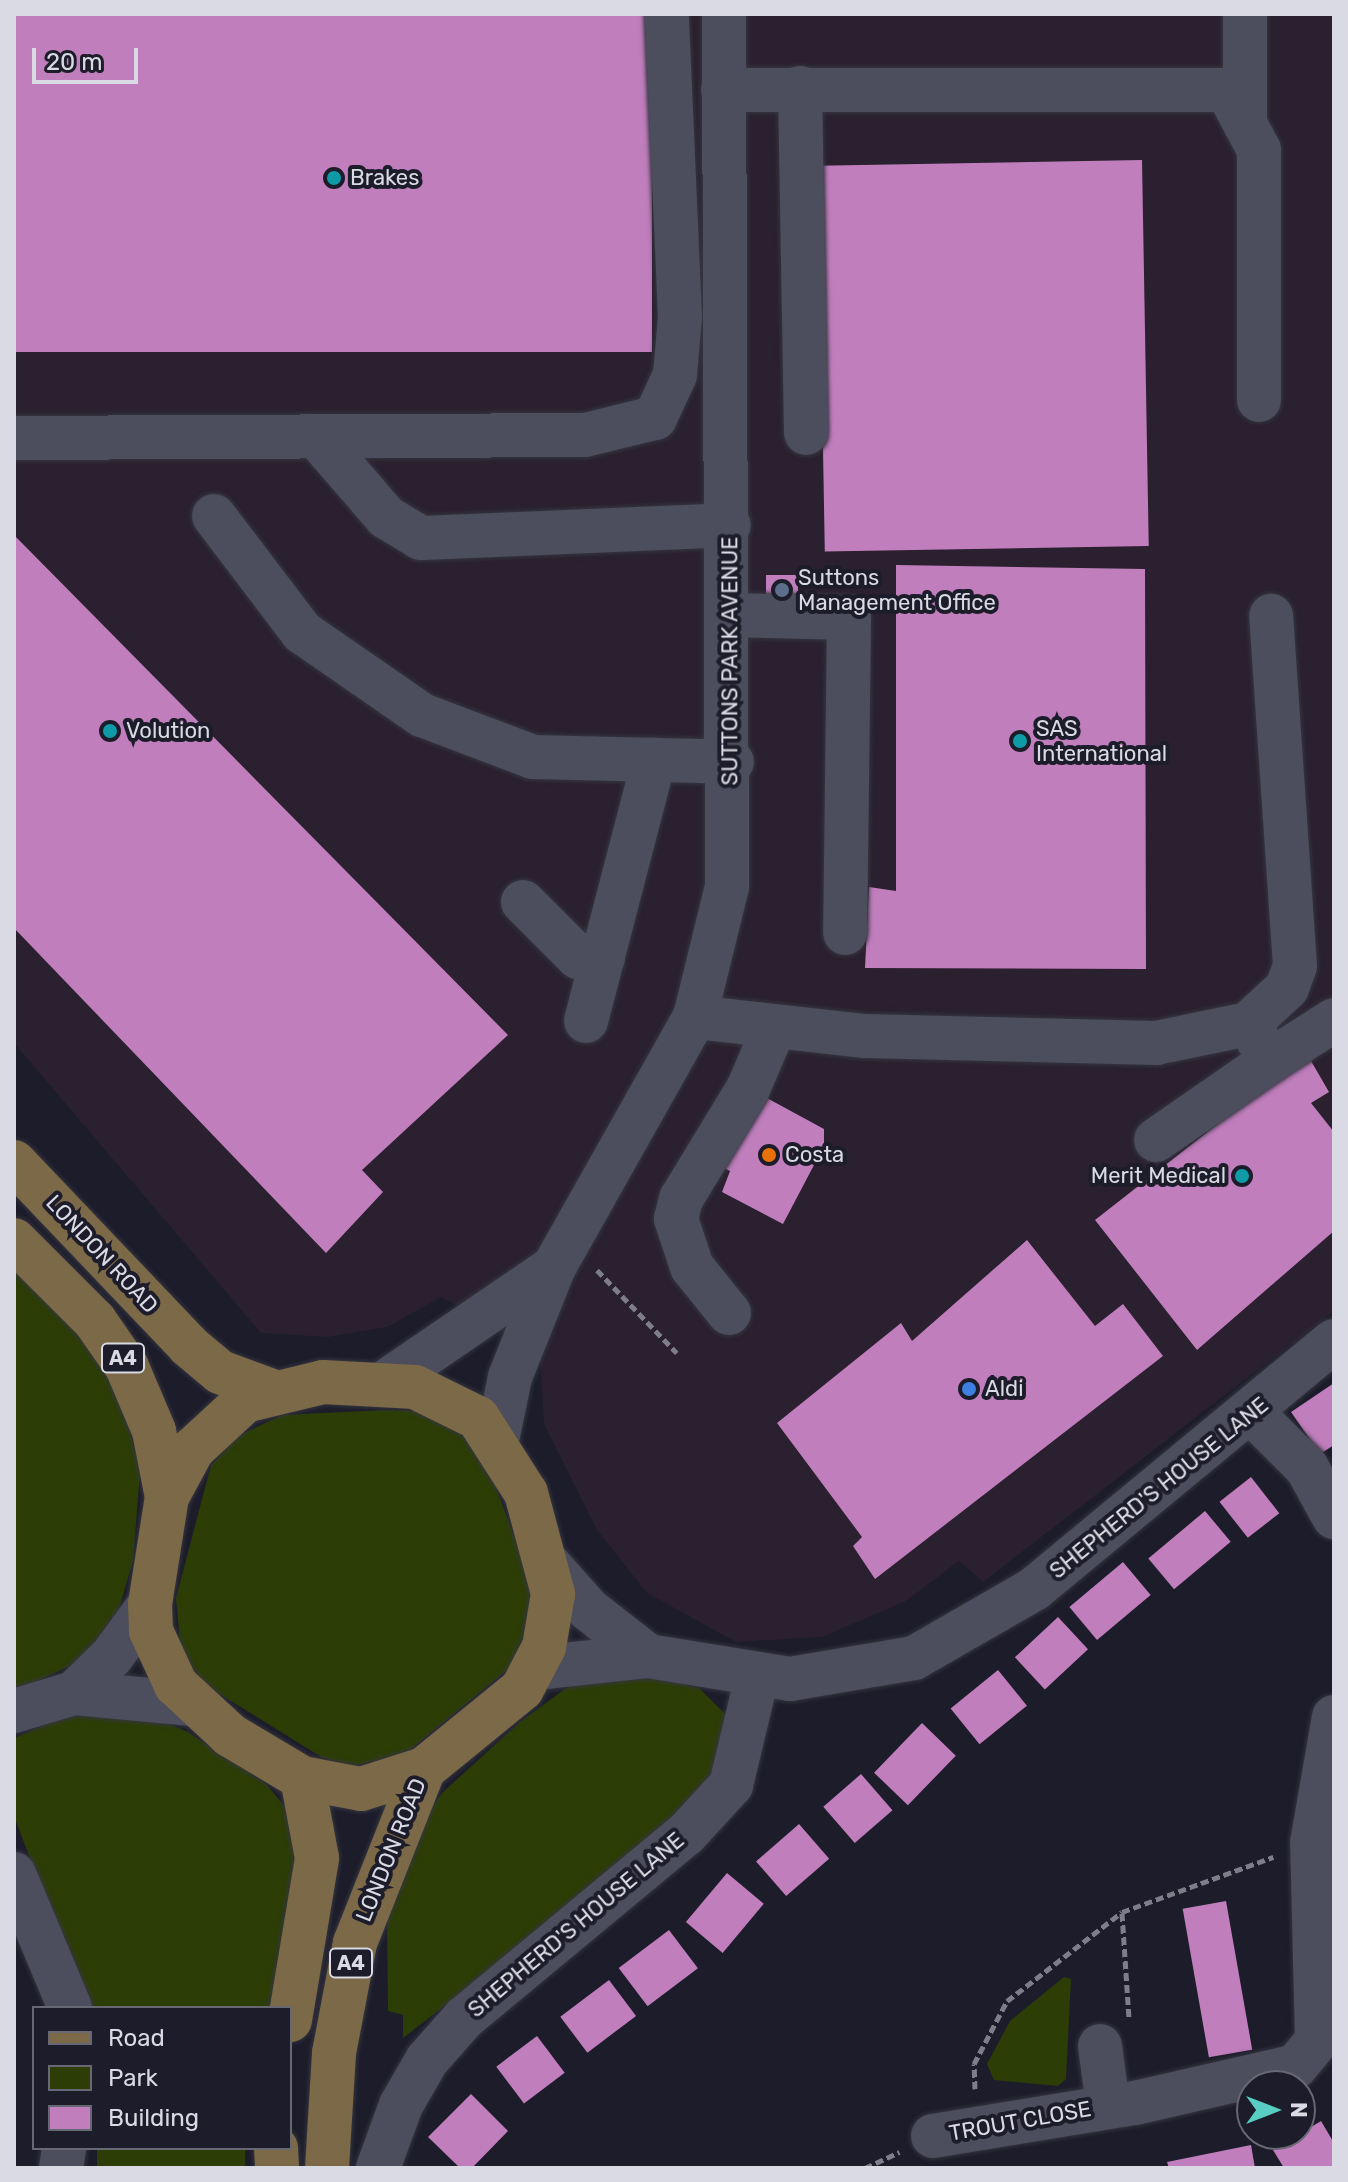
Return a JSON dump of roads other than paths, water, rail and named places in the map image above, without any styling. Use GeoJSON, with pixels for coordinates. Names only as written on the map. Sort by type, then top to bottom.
{"type":"FeatureCollection","features":[{"type":"Feature","properties":{"kind":"main road","name":"LONDON ROAD"},"geometry":{"type":"LineString","coordinates":[[14,1162],[189,1346],[220,1372],[272,1391]]}},
{"type":"Feature","properties":{"kind":"main road","name":"A4"},"geometry":{"type":"LineString","coordinates":[[14,1240],[95,1321],[127,1367],[154,1431],[167,1497],[150,1604],[156,1649],[192,1704],[302,1778],[361,1789],[424,1769],[502,1707],[536,1668],[550,1626],[550,1566],[526,1493],[497,1440],[462,1405],[384,1383],[272,1391],[245,1401],[208,1429],[167,1497]]}},
{"type":"Feature","properties":{"kind":"main road","name":"LONDON ROAD"},"geometry":{"type":"LineString","coordinates":[[327,2168],[334,2053],[355,1943],[424,1769]]}},
{"type":"Feature","properties":{"kind":"main road","name":"A4"},"geometry":{"type":"LineString","coordinates":[[292,2008],[317,1858],[302,1778]]}},
{"type":"Feature","properties":{"kind":"street"},"geometry":{"type":"LineString","coordinates":[[14,438],[585,435],[655,418],[675,375],[680,317],[667,14]]}},
{"type":"Feature","properties":{"kind":"street","name":"SUTTONS PARK AVENUE"},"geometry":{"type":"LineString","coordinates":[[497,1440],[510,1377],[566,1249],[695,1017],[727,887],[732,762],[724,14]]}},
{"type":"Feature","properties":{"kind":"street"},"geometry":{"type":"LineString","coordinates":[[1245,14],[1245,124]]}},
{"type":"Feature","properties":{"kind":"street"},"geometry":{"type":"LineString","coordinates":[[800,88],[806,433]]}},
{"type":"Feature","properties":{"kind":"street"},"geometry":{"type":"LineString","coordinates":[[723,90],[1227,90],[1259,150],[1259,400]]}},
{"type":"Feature","properties":{"kind":"street"},"geometry":{"type":"LineString","coordinates":[[317,437],[386,517],[421,538],[729,525]]}},
{"type":"Feature","properties":{"kind":"street"},"geometry":{"type":"LineString","coordinates":[[214,516],[302,632],[422,715],[533,757],[732,762]]}},
{"type":"Feature","properties":{"kind":"street"},"geometry":{"type":"LineString","coordinates":[[730,615],[849,618],[845,933]]}},
{"type":"Feature","properties":{"kind":"street"},"geometry":{"type":"LineString","coordinates":[[1156,1140],[1259,1042],[1295,966],[1271,616]]}},
{"type":"Feature","properties":{"kind":"street"},"geometry":{"type":"LineString","coordinates":[[586,1021],[654,760]]}},
{"type":"Feature","properties":{"kind":"street"},"geometry":{"type":"LineString","coordinates":[[523,902],[578,957],[603,958]]}},
{"type":"Feature","properties":{"kind":"street"},"geometry":{"type":"LineString","coordinates":[[695,1017],[774,1028],[1156,1043],[1259,1042],[1334,1020]]}},
{"type":"Feature","properties":{"kind":"street"},"geometry":{"type":"LineString","coordinates":[[729,1313],[692,1267],[676,1219],[681,1199],[748,1089],[774,1028]]}},
{"type":"Feature","properties":{"kind":"street","name":"SUTTONS PARK AVENUE"},"geometry":{"type":"LineString","coordinates":[[384,1383],[566,1249]]}},
{"type":"Feature","properties":{"kind":"street","name":"SHEPHERD'S HOUSE LANE"},"geometry":{"type":"LineString","coordinates":[[536,1668],[648,1656],[757,1677],[823,1677],[914,1658],[1034,1589],[1252,1413],[1334,1341]]}},
{"type":"Feature","properties":{"kind":"street"},"geometry":{"type":"LineString","coordinates":[[1252,1413],[1307,1468],[1334,1517]]}},
{"type":"Feature","properties":{"kind":"street","name":"SHEPHERD'S HOUSE LANE"},"geometry":{"type":"LineString","coordinates":[[550,1566],[588,1609],[648,1656]]}},
{"type":"Feature","properties":{"kind":"street"},"geometry":{"type":"LineString","coordinates":[[74,1693],[112,1656],[150,1604]]}},
{"type":"Feature","properties":{"kind":"street","name":"SHEPHERD'S HOUSE LANE"},"geometry":{"type":"LineString","coordinates":[[378,2168],[401,2105],[427,2060],[464,2018],[686,1834],[731,1785],[757,1677]]}},
{"type":"Feature","properties":{"kind":"street"},"geometry":{"type":"LineString","coordinates":[[14,1711],[74,1693],[192,1704]]}},
{"type":"Feature","properties":{"kind":"street","name":"TROUT CLOSE"},"geometry":{"type":"LineString","coordinates":[[933,2136],[1108,2106],[1296,2066],[1317,2041],[1312,1843],[1334,1717]]}},
{"type":"Feature","properties":{"kind":"street"},"geometry":{"type":"LineString","coordinates":[[14,1874],[69,2006]]}},
{"type":"Feature","properties":{"kind":"street","name":"TROUT CLOSE"},"geometry":{"type":"LineString","coordinates":[[1108,2106],[1115,2035]]}},
{"type":"Feature","properties":{"kind":"place","name":"Brakes"},"geometry":{"type":"Point","coordinates":[334,178]}},
{"type":"Feature","properties":{"kind":"place","name":"Suttons Management Office"},"geometry":{"type":"Point","coordinates":[782,590]}},
{"type":"Feature","properties":{"kind":"place","name":"Volution"},"geometry":{"type":"Point","coordinates":[110,731]}},
{"type":"Feature","properties":{"kind":"place","name":"SAS International"},"geometry":{"type":"Point","coordinates":[1020,741]}},
{"type":"Feature","properties":{"kind":"place","name":"Costa"},"geometry":{"type":"Point","coordinates":[769,1155]}},
{"type":"Feature","properties":{"kind":"place","name":"Merit Medical"},"geometry":{"type":"Point","coordinates":[1242,1176]}},
{"type":"Feature","properties":{"kind":"place","name":"Aldi"},"geometry":{"type":"Point","coordinates":[969,1389]}}]}
